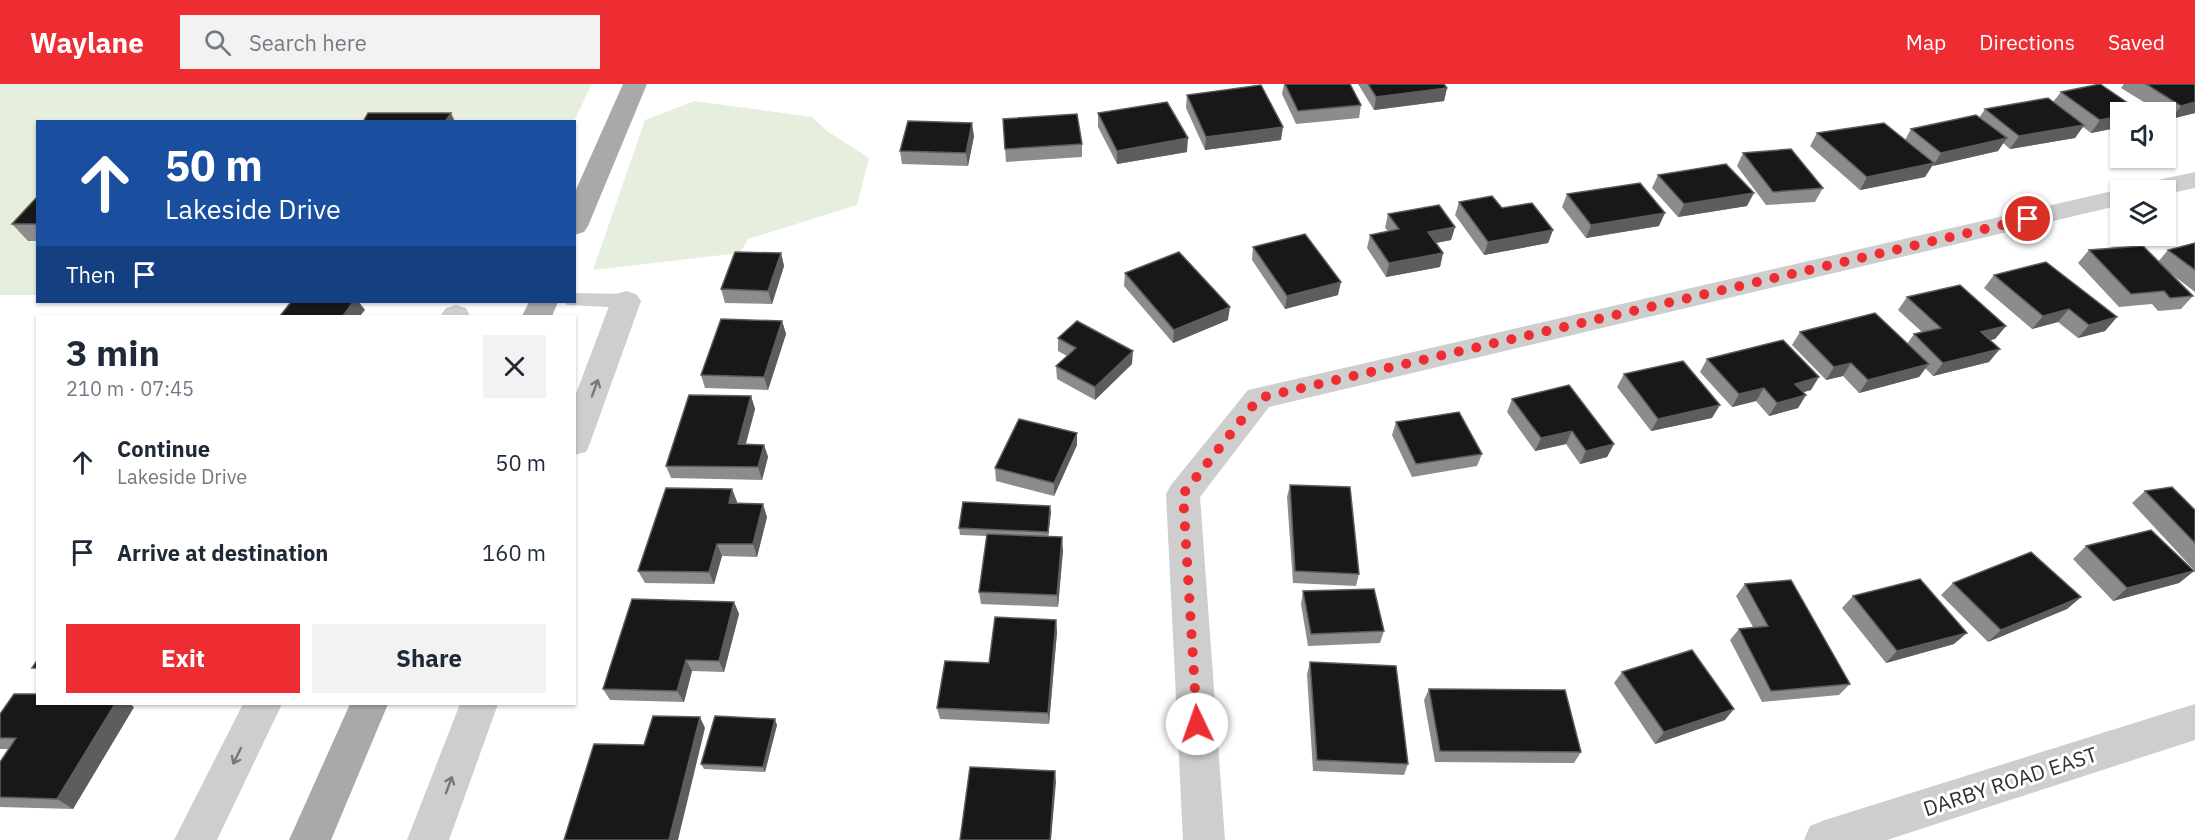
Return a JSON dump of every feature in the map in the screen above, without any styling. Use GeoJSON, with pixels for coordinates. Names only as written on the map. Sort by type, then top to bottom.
{"type":"FeatureCollection","features":[{"type":"Feature","properties":{"kind":"main road"},"geometry":{"type":"LineString","coordinates":[[576,221],[635,84]]}},
{"type":"Feature","properties":{"kind":"main road"},"geometry":{"type":"LineString","coordinates":[[310,840],[369,705]]}},
{"type":"Feature","properties":{"kind":"street"},"geometry":{"type":"LineString","coordinates":[[2176,184],[2195,180]]}},
{"type":"Feature","properties":{"kind":"street"},"geometry":{"type":"LineString","coordinates":[[1204,840],[1183,494],[1259,398],[2110,200]]}},
{"type":"Feature","properties":{"kind":"street"},"geometry":{"type":"LineString","coordinates":[[576,438],[626,301]]}},
{"type":"Feature","properties":{"kind":"street"},"geometry":{"type":"LineString","coordinates":[[195,840],[262,705]]}},
{"type":"Feature","properties":{"kind":"street"},"geometry":{"type":"LineString","coordinates":[[428,840],[479,705]]}},
{"type":"Feature","properties":{"kind":"street","name":"DARBY ROAD EAST"},"geometry":{"type":"LineString","coordinates":[[1825,840],[2195,722]]}},
{"type":"Feature","properties":{"kind":"lane"},"geometry":{"type":"LineString","coordinates":[[576,300],[626,301]]}},
{"type":"Feature","properties":{"kind":"green space"},"geometry":{"type":"Polygon","coordinates":[[[0,84],[592,84],[574,120],[36,120],[36,295],[0,295],[0,84]]]}},
{"type":"Feature","properties":{"kind":"green space"},"geometry":{"type":"Polygon","coordinates":[[[695,101],[812,117],[827,131],[869,158],[857,205],[748,239],[740,253],[593,270],[645,120],[695,101]]]}},
{"type":"Feature","properties":{"kind":"building"},"geometry":{"type":"Polygon","coordinates":[[[1285,84],[1350,84],[1361,105],[1298,111],[1285,84]]]}},
{"type":"Feature","properties":{"kind":"building"},"geometry":{"type":"Polygon","coordinates":[[[1368,84],[1444,84],[1447,88],[1376,97],[1368,84]]]}},
{"type":"Feature","properties":{"kind":"building"},"geometry":{"type":"Polygon","coordinates":[[[2100,84],[2126,102],[2110,102],[2110,118],[2100,120],[2061,92],[2100,84]]]}},
{"type":"Feature","properties":{"kind":"building"},"geometry":{"type":"Polygon","coordinates":[[[2146,84],[2195,84],[2195,102],[2181,106],[2146,84]]]}},
{"type":"Feature","properties":{"kind":"building"},"geometry":{"type":"Polygon","coordinates":[[[1261,85],[1283,127],[1206,137],[1187,95],[1261,85]]]}},
{"type":"Feature","properties":{"kind":"building"},"geometry":{"type":"Polygon","coordinates":[[[2048,98],[2084,125],[2019,136],[1985,109],[2048,98]]]}},
{"type":"Feature","properties":{"kind":"building"},"geometry":{"type":"Polygon","coordinates":[[[1167,102],[1188,138],[1117,151],[1098,113],[1167,102]]]}},
{"type":"Feature","properties":{"kind":"building"},"geometry":{"type":"Polygon","coordinates":[[[368,113],[451,113],[446,120],[364,120],[368,113]]]}},
{"type":"Feature","properties":{"kind":"building"},"geometry":{"type":"Polygon","coordinates":[[[1077,114],[1082,144],[1005,149],[1003,119],[1077,114]]]}},
{"type":"Feature","properties":{"kind":"building"},"geometry":{"type":"Polygon","coordinates":[[[1976,115],[2007,138],[1941,153],[1911,129],[1976,115]]]}},
{"type":"Feature","properties":{"kind":"building"},"geometry":{"type":"Polygon","coordinates":[[[908,121],[972,123],[966,153],[900,151],[908,121]]]}},
{"type":"Feature","properties":{"kind":"building"},"geometry":{"type":"Polygon","coordinates":[[[1884,123],[1934,163],[1867,177],[1817,133],[1884,123]]]}},
{"type":"Feature","properties":{"kind":"building"},"geometry":{"type":"Polygon","coordinates":[[[1791,149],[1823,188],[1773,192],[1743,153],[1791,149]]]}},
{"type":"Feature","properties":{"kind":"building"},"geometry":{"type":"Polygon","coordinates":[[[1726,164],[1754,193],[1684,204],[1658,175],[1726,164]]]}},
{"type":"Feature","properties":{"kind":"building"},"geometry":{"type":"Polygon","coordinates":[[[1640,183],[1665,213],[1591,225],[1567,194],[1640,183]]]}},
{"type":"Feature","properties":{"kind":"building"},"geometry":{"type":"Polygon","coordinates":[[[1492,196],[1502,208],[1532,203],[1553,230],[1488,242],[1459,202],[1492,196]]]}},
{"type":"Feature","properties":{"kind":"building"},"geometry":{"type":"Polygon","coordinates":[[[36,198],[36,224],[12,224],[36,198]]]}},
{"type":"Feature","properties":{"kind":"building"},"geometry":{"type":"Polygon","coordinates":[[[1439,205],[1455,227],[1428,232],[1443,253],[1389,263],[1370,235],[1399,229],[1388,214],[1439,205]]]}},
{"type":"Feature","properties":{"kind":"building"},"geometry":{"type":"Polygon","coordinates":[[[1305,234],[1341,282],[1287,296],[1253,247],[1305,234]]]}},
{"type":"Feature","properties":{"kind":"building"},"geometry":{"type":"Polygon","coordinates":[[[2195,243],[2195,270],[2168,250],[2195,243]]]}},
{"type":"Feature","properties":{"kind":"building"},"geometry":{"type":"Polygon","coordinates":[[[2143,246],[2193,296],[2170,298],[2164,291],[2131,294],[2089,250],[2143,246]]]}},
{"type":"Feature","properties":{"kind":"building"},"geometry":{"type":"Polygon","coordinates":[[[735,252],[781,253],[768,291],[721,289],[735,252]]]}},
{"type":"Feature","properties":{"kind":"building"},"geometry":{"type":"Polygon","coordinates":[[[1179,252],[1230,307],[1174,330],[1125,273],[1179,252]]]}},
{"type":"Feature","properties":{"kind":"building"},"geometry":{"type":"Polygon","coordinates":[[[2046,262],[2117,317],[2089,325],[2069,309],[2043,316],[1994,275],[2046,262]]]}},
{"type":"Feature","properties":{"kind":"building"},"geometry":{"type":"Polygon","coordinates":[[[1960,285],[2006,326],[1981,332],[2000,349],[1943,363],[1914,334],[1941,328],[1907,297],[1960,285]]]}},
{"type":"Feature","properties":{"kind":"building"},"geometry":{"type":"Polygon","coordinates":[[[290,303],[352,303],[344,315],[281,315],[290,303]]]}},
{"type":"Feature","properties":{"kind":"building"},"geometry":{"type":"Polygon","coordinates":[[[1875,313],[1929,364],[1868,380],[1851,363],[1834,367],[1800,332],[1875,313]]]}},
{"type":"Feature","properties":{"kind":"building"},"geometry":{"type":"Polygon","coordinates":[[[721,319],[782,321],[764,377],[701,375],[721,319]]]}},
{"type":"Feature","properties":{"kind":"building"},"geometry":{"type":"Polygon","coordinates":[[[1077,321],[1133,351],[1095,387],[1056,366],[1076,348],[1058,338],[1077,321]]]}},
{"type":"Feature","properties":{"kind":"building"},"geometry":{"type":"Polygon","coordinates":[[[1783,340],[1819,377],[1795,384],[1806,395],[1777,403],[1764,388],[1739,394],[1707,359],[1783,340]]]}},
{"type":"Feature","properties":{"kind":"building"},"geometry":{"type":"Polygon","coordinates":[[[1683,361],[1720,405],[1658,419],[1624,374],[1683,361]]]}},
{"type":"Feature","properties":{"kind":"building"},"geometry":{"type":"Polygon","coordinates":[[[1569,385],[1614,444],[1586,451],[1572,431],[1541,438],[1512,399],[1569,385]]]}},
{"type":"Feature","properties":{"kind":"building"},"geometry":{"type":"Polygon","coordinates":[[[689,395],[751,396],[738,444],[764,445],[758,467],[666,466],[689,395]]]}},
{"type":"Feature","properties":{"kind":"building"},"geometry":{"type":"Polygon","coordinates":[[[1459,412],[1482,454],[1416,464],[1396,422],[1459,412]]]}},
{"type":"Feature","properties":{"kind":"building"},"geometry":{"type":"Polygon","coordinates":[[[1019,419],[1077,433],[1054,483],[995,468],[1019,419]]]}},
{"type":"Feature","properties":{"kind":"building"},"geometry":{"type":"Polygon","coordinates":[[[1290,485],[1350,487],[1359,574],[1295,571],[1290,485]]]}},
{"type":"Feature","properties":{"kind":"building"},"geometry":{"type":"Polygon","coordinates":[[[2172,487],[2195,510],[2195,543],[2145,491],[2172,487]]]}},
{"type":"Feature","properties":{"kind":"building"},"geometry":{"type":"Polygon","coordinates":[[[666,488],[732,489],[729,503],[763,504],[753,544],[717,544],[709,572],[638,571],[666,488]]]}},
{"type":"Feature","properties":{"kind":"building"},"geometry":{"type":"Polygon","coordinates":[[[963,502],[1050,506],[1048,532],[959,528],[963,502]]]}},
{"type":"Feature","properties":{"kind":"building"},"geometry":{"type":"Polygon","coordinates":[[[2151,530],[2194,571],[2127,588],[2086,546],[2151,530]]]}},
{"type":"Feature","properties":{"kind":"building"},"geometry":{"type":"Polygon","coordinates":[[[987,534],[1062,537],[1057,595],[979,592],[987,534]]]}},
{"type":"Feature","properties":{"kind":"building"},"geometry":{"type":"Polygon","coordinates":[[[2031,552],[2081,597],[2001,630],[1953,583],[2031,552]]]}},
{"type":"Feature","properties":{"kind":"building"},"geometry":{"type":"Polygon","coordinates":[[[1920,579],[1967,633],[1897,651],[1853,596],[1920,579]]]}},
{"type":"Feature","properties":{"kind":"building"},"geometry":{"type":"Polygon","coordinates":[[[1791,580],[1850,684],[1771,691],[1739,629],[1768,626],[1745,584],[1791,580]]]}},
{"type":"Feature","properties":{"kind":"building"},"geometry":{"type":"Polygon","coordinates":[[[1374,589],[1384,631],[1311,634],[1303,591],[1374,589]]]}},
{"type":"Feature","properties":{"kind":"building"},"geometry":{"type":"Polygon","coordinates":[[[632,599],[734,602],[719,661],[686,660],[677,691],[603,689],[632,599]]]}},
{"type":"Feature","properties":{"kind":"building"},"geometry":{"type":"Polygon","coordinates":[[[995,617],[1056,620],[1048,713],[937,708],[945,661],[989,663],[995,617]]]}},
{"type":"Feature","properties":{"kind":"building"},"geometry":{"type":"Polygon","coordinates":[[[1692,650],[1734,709],[1664,732],[1622,672],[1692,650]]]}},
{"type":"Feature","properties":{"kind":"building"},"geometry":{"type":"Polygon","coordinates":[[[1310,662],[1396,666],[1408,764],[1317,760],[1310,662]]]}},
{"type":"Feature","properties":{"kind":"building"},"geometry":{"type":"Polygon","coordinates":[[[1429,689],[1565,690],[1581,752],[1440,751],[1429,689]]]}},
{"type":"Feature","properties":{"kind":"building"},"geometry":{"type":"Polygon","coordinates":[[[14,694],[36,694],[36,705],[114,705],[57,799],[0,797],[0,762],[16,738],[0,738],[0,714],[14,694]]]}},
{"type":"Feature","properties":{"kind":"building"},"geometry":{"type":"Polygon","coordinates":[[[653,716],[700,717],[669,840],[564,840],[594,744],[644,745],[653,716]]]}},
{"type":"Feature","properties":{"kind":"building"},"geometry":{"type":"Polygon","coordinates":[[[715,716],[775,719],[763,767],[701,764],[715,716]]]}},
{"type":"Feature","properties":{"kind":"building"},"geometry":{"type":"Polygon","coordinates":[[[970,767],[1055,771],[1050,840],[960,840],[970,767]]]}},
{"type":"Feature","properties":{"kind":"route"},"geometry":{"type":"LineString","coordinates":[[1197,724],[1183,494],[1259,398],[2028,219]]}}]}
